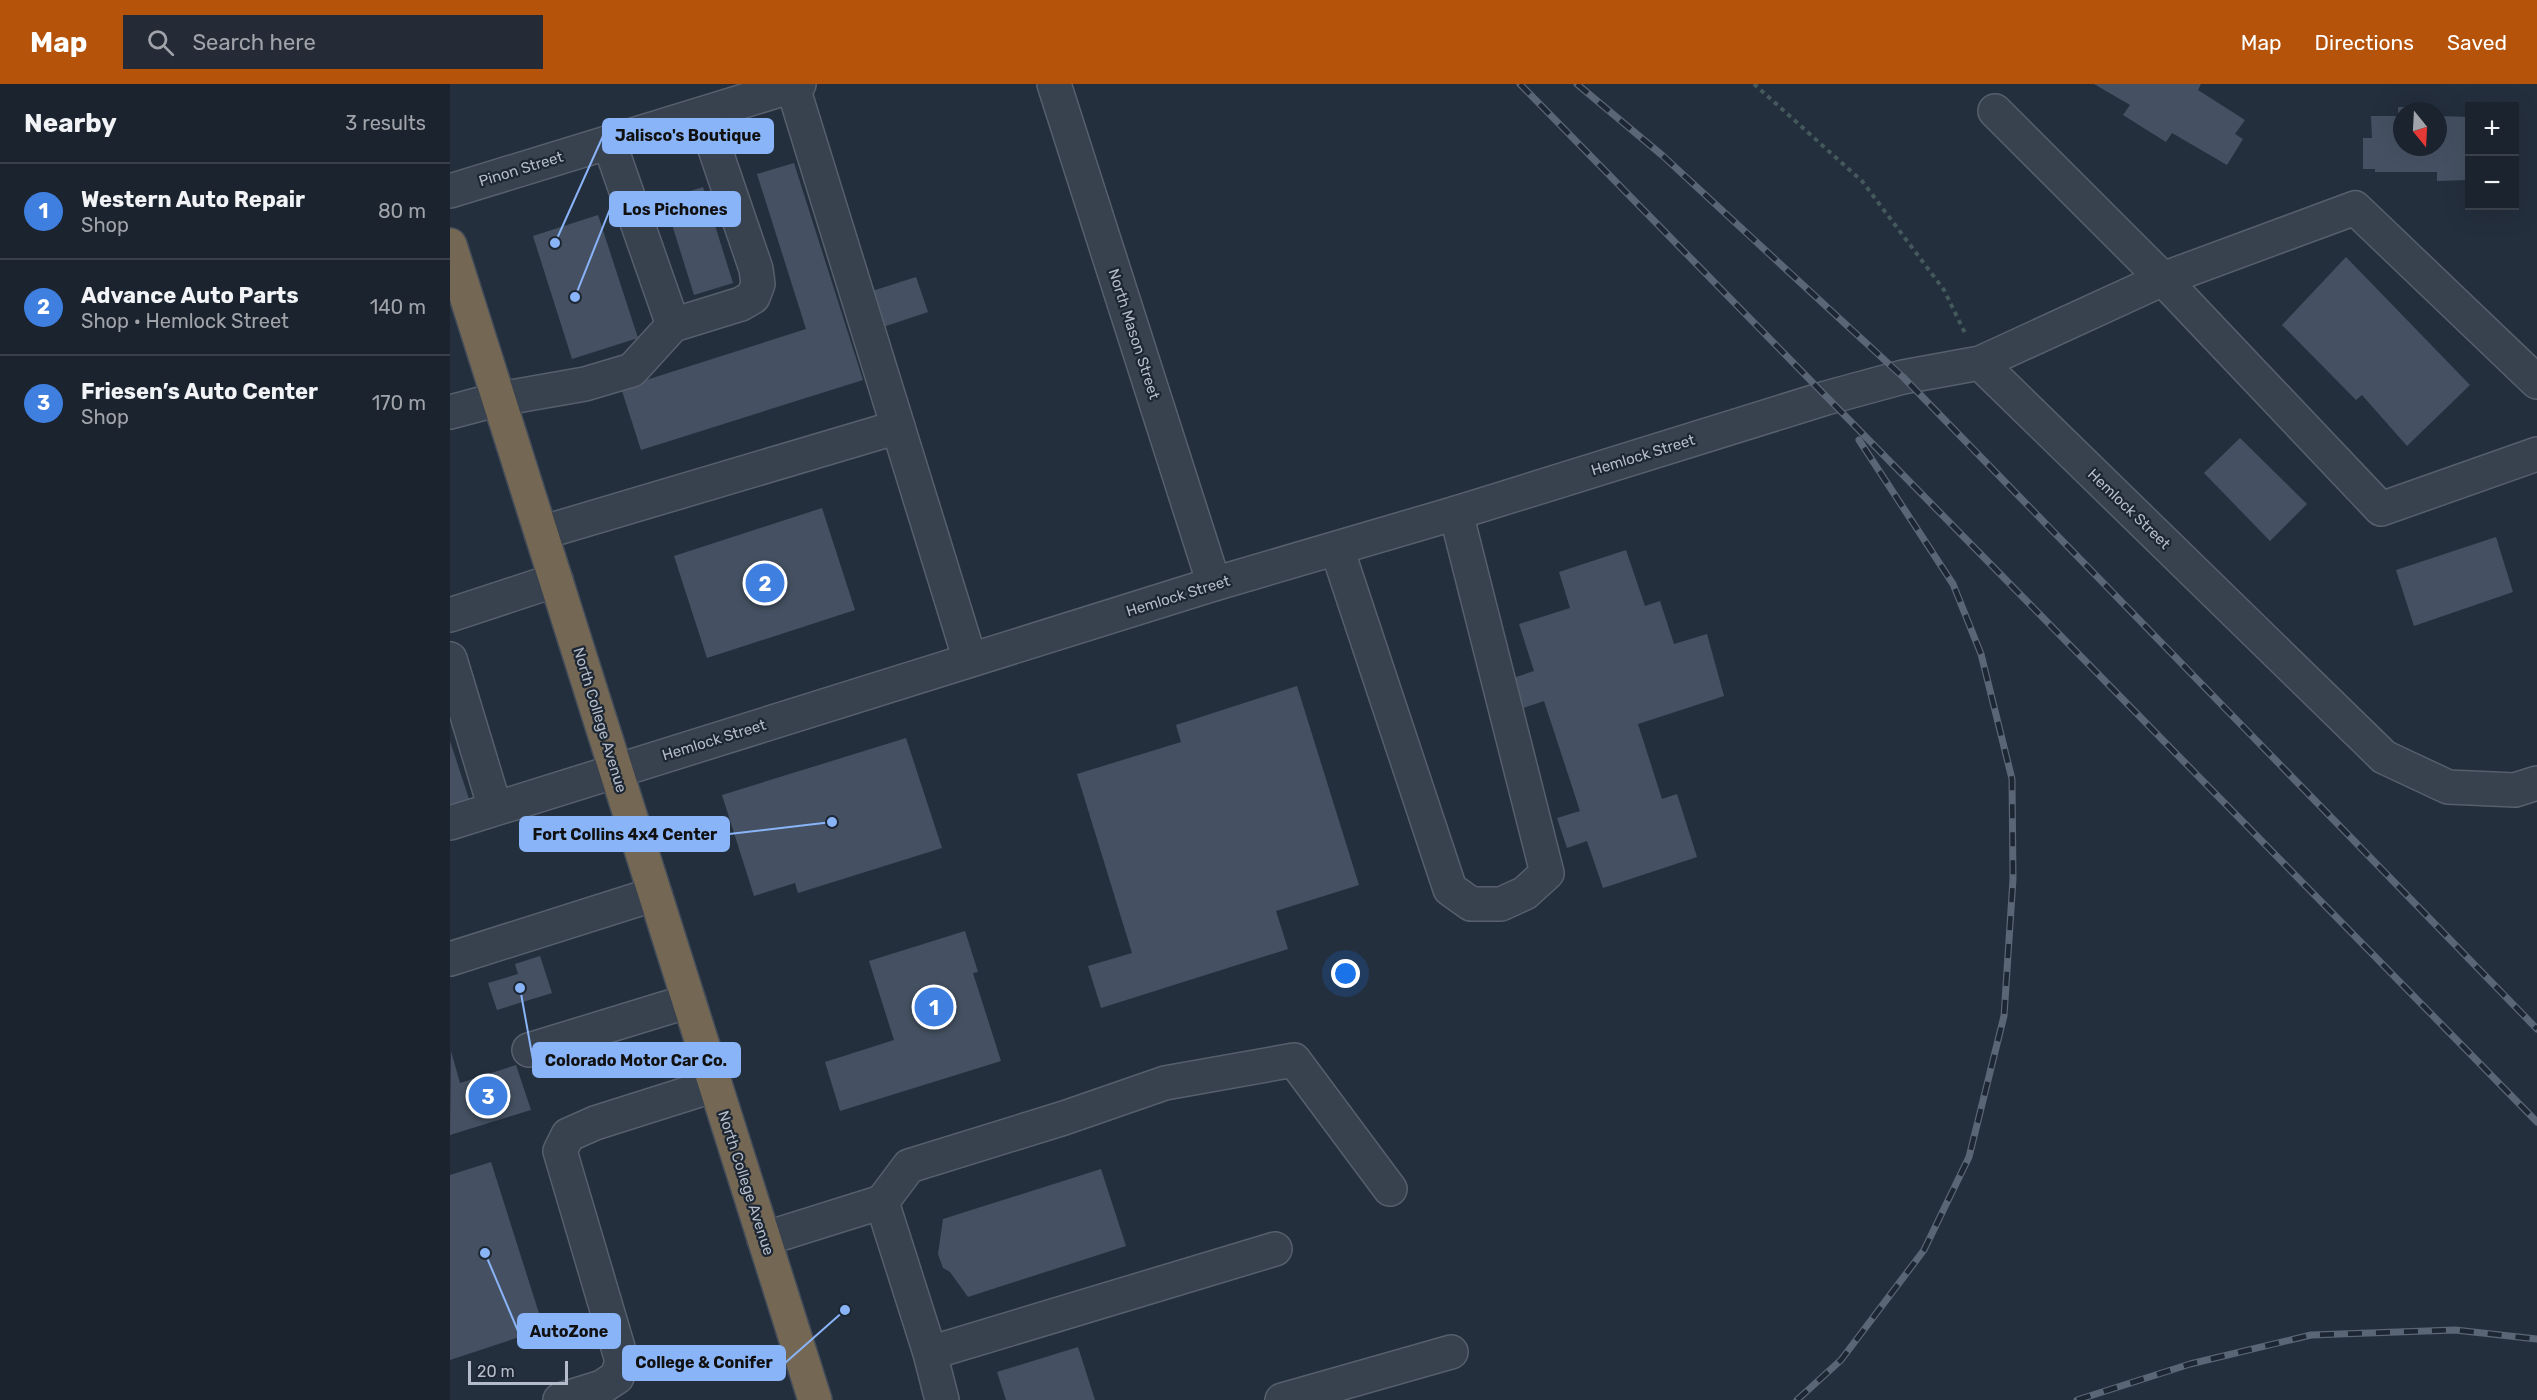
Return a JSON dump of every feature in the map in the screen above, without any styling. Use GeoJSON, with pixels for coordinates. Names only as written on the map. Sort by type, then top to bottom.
{"type":"FeatureCollection","features":[{"type":"Feature","properties":{"kind":"highway","name":"North College Avenue"},"geometry":{"type":"LineString","coordinates":[[450,245],[815,1400]]}},
{"type":"Feature","properties":{"kind":"street","name":"North Mason Street"},"geometry":{"type":"LineString","coordinates":[[1054,84],[1214,584]]}},
{"type":"Feature","properties":{"kind":"street"},"geometry":{"type":"LineString","coordinates":[[794,85],[970,660]]}},
{"type":"Feature","properties":{"kind":"street","name":"Pinon Street"},"geometry":{"type":"LineString","coordinates":[[450,191],[794,85]]}},
{"type":"Feature","properties":{"kind":"street"},"geometry":{"type":"LineString","coordinates":[[1995,111],[2163,279],[2380,509],[2537,454]]}},
{"type":"Feature","properties":{"kind":"street"},"geometry":{"type":"LineString","coordinates":[[450,412],[499,399],[585,384],[632,370],[673,325],[741,304],[753,297],[758,284],[756,269],[703,114]]}},
{"type":"Feature","properties":{"kind":"street"},"geometry":{"type":"LineString","coordinates":[[609,142],[673,325]]}},
{"type":"Feature","properties":{"kind":"street"},"geometry":{"type":"LineString","coordinates":[[1980,363],[2163,279],[2355,208],[2537,382]]}},
{"type":"Feature","properties":{"kind":"street","name":"Hemlock Street"},"geometry":{"type":"LineString","coordinates":[[450,823],[1214,584],[1456,513],[1826,398],[1903,376],[1980,363],[2384,757],[2448,787],[2515,790],[2537,783]]}},
{"type":"Feature","properties":{"kind":"street"},"geometry":{"type":"LineString","coordinates":[[541,533],[898,427]]}},
{"type":"Feature","properties":{"kind":"street"},"geometry":{"type":"LineString","coordinates":[[1337,549],[1450,889],[1471,904],[1501,904],[1525,893],[1547,873],[1456,513]]}},
{"type":"Feature","properties":{"kind":"street"},"geometry":{"type":"LineString","coordinates":[[450,615],[556,580]]}},
{"type":"Feature","properties":{"kind":"street"},"geometry":{"type":"LineString","coordinates":[[450,659],[495,808]]}},
{"type":"Feature","properties":{"kind":"street"},"geometry":{"type":"LineString","coordinates":[[450,959],[655,894]]}},
{"type":"Feature","properties":{"kind":"street"},"geometry":{"type":"LineString","coordinates":[[529,1050],[689,1001]]}},
{"type":"Feature","properties":{"kind":"street"},"geometry":{"type":"LineString","coordinates":[[764,1239],[882,1202],[909,1166],[1064,1118],[1165,1083],[1294,1060],[1390,1189]]}},
{"type":"Feature","properties":{"kind":"street"},"geometry":{"type":"LineString","coordinates":[[560,1400],[602,1387],[617,1377],[622,1361],[560,1151],[568,1135],[595,1123],[715,1085]]}},
{"type":"Feature","properties":{"kind":"street"},"geometry":{"type":"LineString","coordinates":[[882,1202],[930,1353],[942,1400]]}},
{"type":"Feature","properties":{"kind":"street"},"geometry":{"type":"LineString","coordinates":[[930,1353],[1275,1249]]}},
{"type":"Feature","properties":{"kind":"street"},"geometry":{"type":"LineString","coordinates":[[1282,1400],[1451,1352]]}},
{"type":"Feature","properties":{"kind":"path"},"geometry":{"type":"LineString","coordinates":[[1754,84],[1862,181],[1944,290],[1980,363]]}},
{"type":"Feature","properties":{"kind":"building"},"geometry":{"type":"Polygon","coordinates":[[[2094,84],[2201,84],[2198,90],[2245,120],[2235,134],[2243,139],[2227,165],[2172,133],[2166,142],[2123,115],[2130,105],[2094,84]]]}},
{"type":"Feature","properties":{"kind":"building"},"geometry":{"type":"Polygon","coordinates":[[[2371,116],[2393,116],[2393,156],[2447,156],[2447,116],[2465,117],[2465,180],[2437,181],[2437,172],[2375,172],[2375,169],[2363,169],[2363,138],[2372,138],[2371,116]]]}},
{"type":"Feature","properties":{"kind":"building"},"geometry":{"type":"Polygon","coordinates":[[[794,163],[863,380],[641,450],[621,388],[806,329],[757,174],[794,163]]]}},
{"type":"Feature","properties":{"kind":"building"},"geometry":{"type":"Polygon","coordinates":[[[703,187],[733,283],[694,295],[664,199],[703,187]]]}},
{"type":"Feature","properties":{"kind":"building"},"geometry":{"type":"Polygon","coordinates":[[[598,215],[638,338],[572,359],[533,236],[598,215]]]}},
{"type":"Feature","properties":{"kind":"building"},"geometry":{"type":"Polygon","coordinates":[[[2346,257],[2470,385],[2407,446],[2362,395],[2356,400],[2282,325],[2346,257]]]}},
{"type":"Feature","properties":{"kind":"building"},"geometry":{"type":"Polygon","coordinates":[[[916,277],[928,312],[877,329],[866,293],[916,277]]]}},
{"type":"Feature","properties":{"kind":"building"},"geometry":{"type":"Polygon","coordinates":[[[2240,438],[2307,504],[2270,541],[2204,473],[2240,438]]]}},
{"type":"Feature","properties":{"kind":"building"},"geometry":{"type":"Polygon","coordinates":[[[822,508],[855,610],[707,658],[674,556],[822,508]]]}},
{"type":"Feature","properties":{"kind":"building"},"geometry":{"type":"Polygon","coordinates":[[[2496,537],[2513,592],[2414,626],[2396,570],[2496,537]]]}},
{"type":"Feature","properties":{"kind":"building"},"geometry":{"type":"Polygon","coordinates":[[[1626,550],[1645,606],[1660,601],[1674,644],[1707,634],[1724,696],[1638,724],[1662,799],[1677,794],[1697,857],[1603,888],[1587,841],[1567,848],[1557,818],[1580,811],[1544,701],[1523,708],[1513,678],[1534,671],[1519,624],[1570,608],[1559,572],[1626,550]]]}},
{"type":"Feature","properties":{"kind":"building"},"geometry":{"type":"Polygon","coordinates":[[[1297,686],[1359,885],[1276,911],[1288,949],[1101,1008],[1088,966],[1132,953],[1077,774],[1181,742],[1176,725],[1297,686]]]}},
{"type":"Feature","properties":{"kind":"building"},"geometry":{"type":"Polygon","coordinates":[[[906,738],[942,848],[798,893],[795,883],[754,896],[722,795],[906,738]]]}},
{"type":"Feature","properties":{"kind":"building"},"geometry":{"type":"Polygon","coordinates":[[[450,741],[469,799],[450,806],[450,741]]]}},
{"type":"Feature","properties":{"kind":"building"},"geometry":{"type":"Polygon","coordinates":[[[965,931],[978,972],[973,973],[1001,1061],[840,1111],[825,1062],[894,1040],[869,961],[965,931]]]}},
{"type":"Feature","properties":{"kind":"building"},"geometry":{"type":"Polygon","coordinates":[[[540,956],[552,993],[497,1010],[488,983],[518,974],[515,964],[540,956]]]}},
{"type":"Feature","properties":{"kind":"building"},"geometry":{"type":"Polygon","coordinates":[[[451,1051],[460,1083],[516,1065],[531,1110],[450,1135],[451,1051]]]}},
{"type":"Feature","properties":{"kind":"building"},"geometry":{"type":"Polygon","coordinates":[[[491,1162],[544,1329],[450,1360],[450,1175],[491,1162]]]}},
{"type":"Feature","properties":{"kind":"building"},"geometry":{"type":"Polygon","coordinates":[[[1101,1169],[1126,1246],[968,1297],[950,1272],[943,1268],[938,1254],[943,1219],[1101,1169]]]}},
{"type":"Feature","properties":{"kind":"building"},"geometry":{"type":"Polygon","coordinates":[[[1078,1347],[1095,1400],[1006,1400],[997,1372],[1078,1347]]]}},
{"type":"Feature","properties":{"kind":"railway"},"geometry":{"type":"LineString","coordinates":[[1520,84],[2537,1122]]}},
{"type":"Feature","properties":{"kind":"railway"},"geometry":{"type":"LineString","coordinates":[[1577,84],[1663,156],[1903,377],[2537,1029]]}},
{"type":"Feature","properties":{"kind":"railway"},"geometry":{"type":"LineString","coordinates":[[1797,1400],[1841,1360],[1924,1250],[1969,1157],[2004,1016],[2013,879],[2012,779],[1981,654],[1953,584],[1859,440]]}},
{"type":"Feature","properties":{"kind":"railway"},"geometry":{"type":"LineString","coordinates":[[2077,1400],[2190,1364],[2311,1335],[2455,1330],[2537,1339]]}},
{"type":"Feature","properties":{"kind":"place","name":"Jalisco's Boutique"},"geometry":{"type":"Point","coordinates":[555,243]}},
{"type":"Feature","properties":{"kind":"place","name":"Los Pichones"},"geometry":{"type":"Point","coordinates":[575,297]}},
{"type":"Feature","properties":{"kind":"place","name":"Advance Auto Parts"},"geometry":{"type":"Point","coordinates":[765,583]}},
{"type":"Feature","properties":{"kind":"place","name":"Fort Collins 4x4 Center"},"geometry":{"type":"Point","coordinates":[832,822]}},
{"type":"Feature","properties":{"kind":"place","name":"Colorado Motor Car Co."},"geometry":{"type":"Point","coordinates":[520,988]}},
{"type":"Feature","properties":{"kind":"place","name":"Western Auto Repair"},"geometry":{"type":"Point","coordinates":[934,1007]}},
{"type":"Feature","properties":{"kind":"place","name":"Friesen’s Auto Center"},"geometry":{"type":"Point","coordinates":[488,1096]}},
{"type":"Feature","properties":{"kind":"place","name":"AutoZone"},"geometry":{"type":"Point","coordinates":[485,1253]}},
{"type":"Feature","properties":{"kind":"place","name":"College & Conifer"},"geometry":{"type":"Point","coordinates":[845,1310]}}]}
